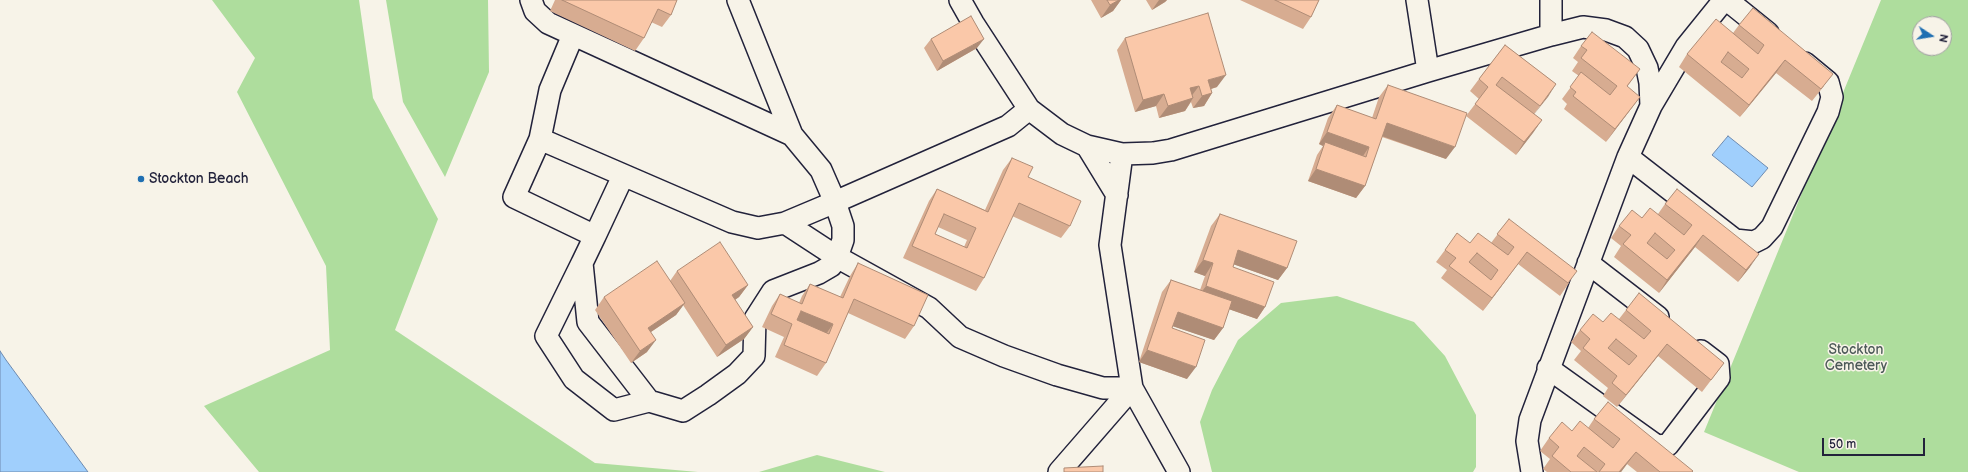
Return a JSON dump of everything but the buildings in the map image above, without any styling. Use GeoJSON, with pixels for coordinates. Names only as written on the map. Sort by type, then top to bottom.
{"type":"FeatureCollection","features":[{"type":"Feature","properties":{"kind":"lane"},"geometry":{"type":"LineString","coordinates":[[532,0],[535,11],[548,23],[792,135]]}},
{"type":"Feature","properties":{"kind":"lane"},"geometry":{"type":"LineString","coordinates":[[624,176],[546,336],[574,379],[614,410],[649,401],[683,410],[708,395],[737,374],[754,356],[755,319],[773,291],[819,273],[831,266],[837,257],[843,240],[840,214],[821,170],[792,135],[738,0]]}},
{"type":"Feature","properties":{"kind":"lane"},"geometry":{"type":"LineString","coordinates":[[960,0],[973,23],[1030,109],[1062,134],[1087,146],[1122,154],[1153,153],[1170,150],[1428,71],[1551,35],[1583,28],[1606,30],[1625,37],[1638,49],[1647,68],[1650,83],[1651,106]]}},
{"type":"Feature","properties":{"kind":"lane"},"geometry":{"type":"LineString","coordinates":[[1417,0],[1428,71]]}},
{"type":"Feature","properties":{"kind":"lane"},"geometry":{"type":"LineString","coordinates":[[1551,0],[1551,35]]}},
{"type":"Feature","properties":{"kind":"lane"},"geometry":{"type":"LineString","coordinates":[[1532,472],[1527,441],[1530,420],[1548,368],[1628,157],[1651,106],[1686,47],[1724,0]]}},
{"type":"Feature","properties":{"kind":"lane"},"geometry":{"type":"LineString","coordinates":[[1628,157],[1735,240],[1754,242],[1762,238],[1772,227],[1828,112],[1832,97],[1828,82],[1727,0]]}},
{"type":"Feature","properties":{"kind":"lane"},"geometry":{"type":"LineString","coordinates":[[573,35],[550,90],[540,139],[514,197],[595,236]]}},
{"type":"Feature","properties":{"kind":"lane"},"geometry":{"type":"LineString","coordinates":[[1647,68],[1667,60],[1686,47]]}},
{"type":"Feature","properties":{"kind":"lane"},"geometry":{"type":"LineString","coordinates":[[540,139],[732,222],[758,228],[785,223],[835,202],[1008,126],[1030,109]]}},
{"type":"Feature","properties":{"kind":"lane"},"geometry":{"type":"LineString","coordinates":[[1087,146],[1117,195]]}},
{"type":"Feature","properties":{"kind":"lane"},"geometry":{"type":"LineString","coordinates":[[1122,154],[1110,245],[1132,388],[1179,472]]}},
{"type":"Feature","properties":{"kind":"lane"},"geometry":{"type":"LineString","coordinates":[[785,223],[837,257],[929,308],[960,337],[1004,356],[1057,375],[1103,388],[1132,388]]}},
{"type":"Feature","properties":{"kind":"lane"},"geometry":{"type":"LineString","coordinates":[[582,263],[588,322],[649,401]]}},
{"type":"Feature","properties":{"kind":"lane"},"geometry":{"type":"LineString","coordinates":[[1548,368],[1657,446],[1668,445],[1719,378],[1718,364],[1588,263]]}},
{"type":"Feature","properties":{"kind":"lane"},"geometry":{"type":"LineString","coordinates":[[1059,472],[1132,388]]}},
{"type":"Feature","properties":{"kind":"green space"},"geometry":{"type":"Polygon","coordinates":[[[212,0],[359,0],[373,98],[438,219],[395,330],[595,463],[698,472],[259,472],[204,406],[330,350],[326,266],[237,92],[255,58],[212,0]]]}},
{"type":"Feature","properties":{"kind":"green space"},"geometry":{"type":"Polygon","coordinates":[[[386,0],[488,0],[489,72],[445,177],[403,102],[386,0]]]}},
{"type":"Feature","properties":{"kind":"green space","name":"Stockton Cemetery"},"geometry":{"type":"Polygon","coordinates":[[[1881,0],[1968,0],[1968,472],[1799,472],[1704,432],[1881,0]]]}},
{"type":"Feature","properties":{"kind":"green space"},"geometry":{"type":"Polygon","coordinates":[[[1337,296],[1414,322],[1445,356],[1476,415],[1476,467],[1473,472],[1212,472],[1200,422],[1212,390],[1238,340],[1281,303],[1337,296]]]}},
{"type":"Feature","properties":{"kind":"green space"},"geometry":{"type":"Polygon","coordinates":[[[817,455],[885,472],[759,472],[817,455]]]}},
{"type":"Feature","properties":{"kind":"water"},"geometry":{"type":"Polygon","coordinates":[[[1728,136],[1768,168],[1752,187],[1712,155],[1728,136]]]}},
{"type":"Feature","properties":{"kind":"water"},"geometry":{"type":"Polygon","coordinates":[[[0,351],[6,360],[88,472],[0,472],[0,351]]]}},
{"type":"Feature","properties":{"kind":"place","name":"Stockton Beach"},"geometry":{"type":"Point","coordinates":[141,179]}}]}
